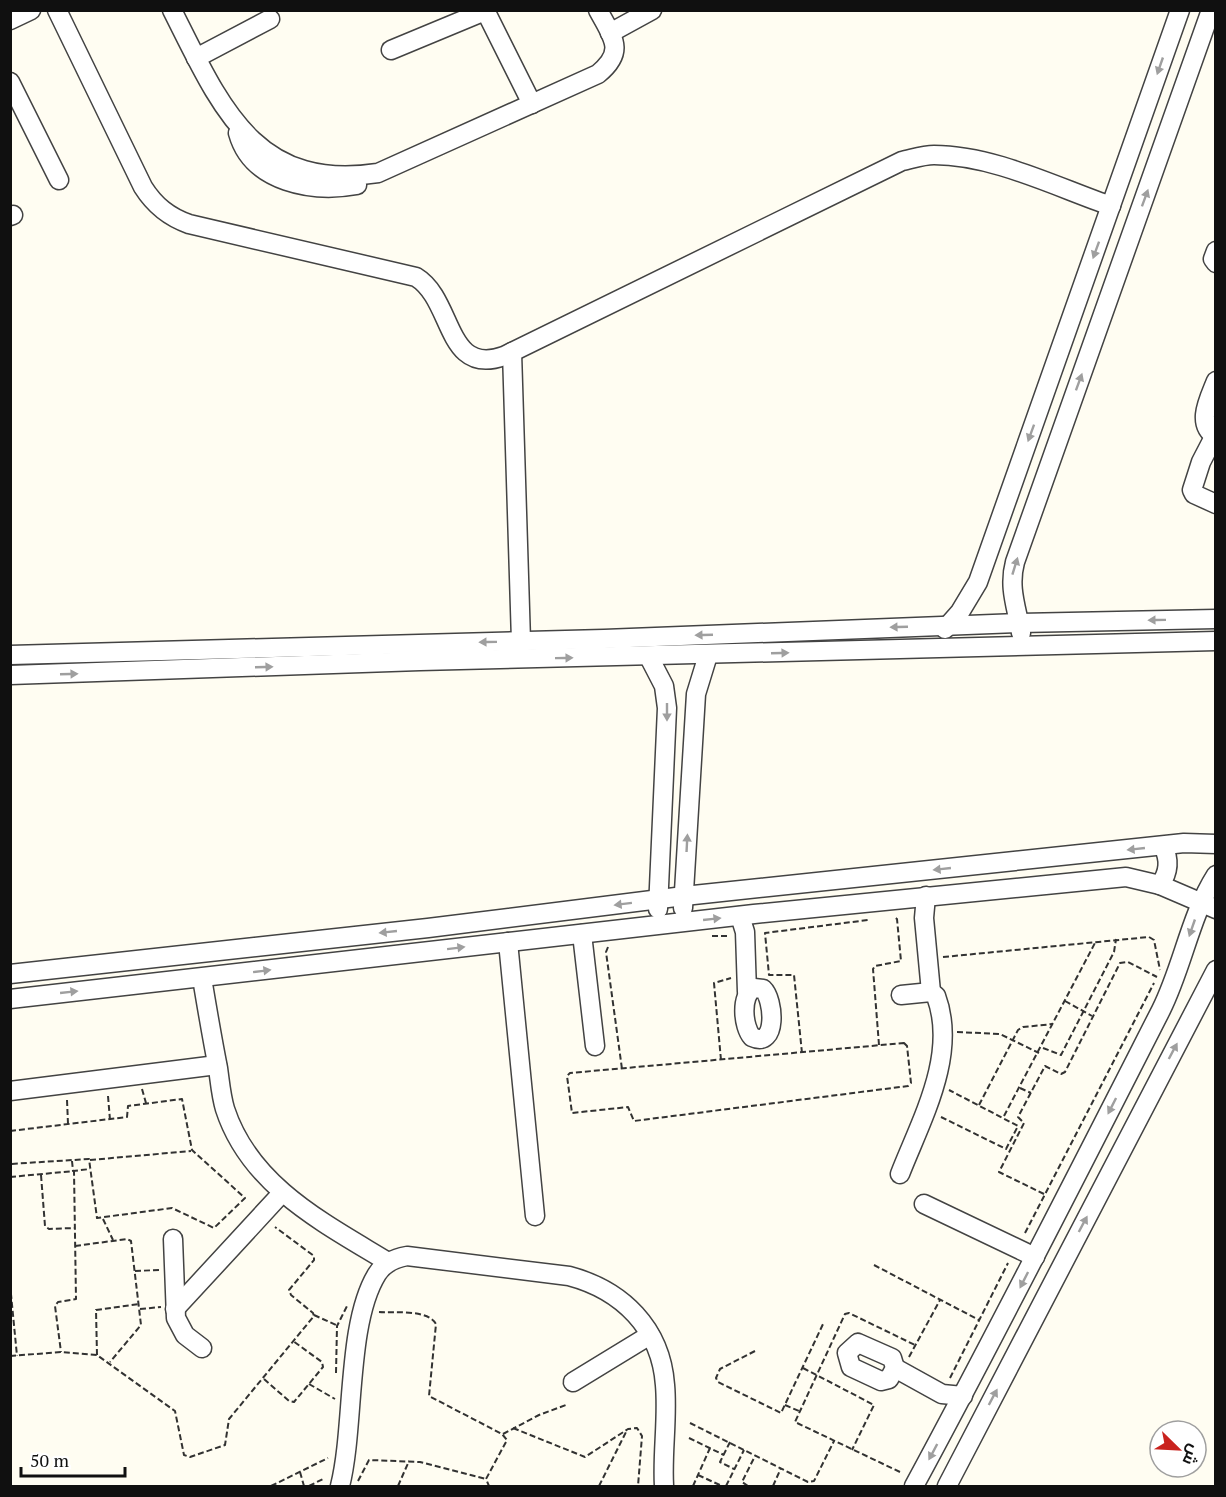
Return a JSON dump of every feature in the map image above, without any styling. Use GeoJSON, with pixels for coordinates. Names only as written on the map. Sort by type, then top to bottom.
{"type":"FeatureCollection","features":[{"type":"Feature","properties":{"kind":"street"},"geometry":{"type":"LineString","coordinates":[[10,20],[31,10]]}},
{"type":"Feature","properties":{"kind":"street"},"geometry":{"type":"LineString","coordinates":[[57,10],[143,187],[167,214],[189,224],[416,277],[436,295],[452,334],[462,349],[469,355],[487,360],[512,352],[902,161],[931,155],[957,156],[989,163],[1111,206]]}},
{"type":"Feature","properties":{"kind":"street"},"geometry":{"type":"LineString","coordinates":[[172,10],[196,58],[235,122],[260,148],[299,170],[333,176],[378,173],[598,74],[611,64],[615,56],[615,45],[598,10]]}},
{"type":"Feature","properties":{"kind":"street"},"geometry":{"type":"LineString","coordinates":[[610,33],[652,10]]}},
{"type":"Feature","properties":{"kind":"street"},"geometry":{"type":"LineString","coordinates":[[931,648],[934,640],[949,626],[978,582],[1180,10]]}},
{"type":"Feature","properties":{"kind":"street"},"geometry":{"type":"LineString","coordinates":[[391,50],[485,11],[532,104]]}},
{"type":"Feature","properties":{"kind":"street"},"geometry":{"type":"LineString","coordinates":[[196,58],[270,19]]}},
{"type":"Feature","properties":{"kind":"street"},"geometry":{"type":"LineString","coordinates":[[1023,644],[1011,576],[1212,20]]}},
{"type":"Feature","properties":{"kind":"street"},"geometry":{"type":"LineString","coordinates":[[10,82],[59,180]]}},
{"type":"Feature","properties":{"kind":"street"},"geometry":{"type":"LineString","coordinates":[[1215,251],[1213,259],[1215,263]]}},
{"type":"Feature","properties":{"kind":"street"},"geometry":{"type":"LineString","coordinates":[[512,352],[521,641]]}},
{"type":"Feature","properties":{"kind":"street"},"geometry":{"type":"LineString","coordinates":[[1215,381],[1204,416],[1206,428],[1214,435],[1208,464],[1192,490],[1194,494],[1215,504]]}},
{"type":"Feature","properties":{"kind":"street"},"geometry":{"type":"LineString","coordinates":[[10,675],[605,648],[1020,622],[1215,619]]}},
{"type":"Feature","properties":{"kind":"street"},"geometry":{"type":"LineString","coordinates":[[10,655],[521,641],[605,648],[649,657],[1215,640]]}},
{"type":"Feature","properties":{"kind":"street"},"geometry":{"type":"LineString","coordinates":[[683,922],[696,694],[708,655]]}},
{"type":"Feature","properties":{"kind":"street"},"geometry":{"type":"LineString","coordinates":[[649,657],[664,686],[667,708],[658,925]]}},
{"type":"Feature","properties":{"kind":"street"},"geometry":{"type":"LineString","coordinates":[[10,974],[428,928],[684,896],[1163,846],[1215,844]]}},
{"type":"Feature","properties":{"kind":"street"},"geometry":{"type":"LineString","coordinates":[[1160,885],[1165,878],[1168,862],[1163,846]]}},
{"type":"Feature","properties":{"kind":"street"},"geometry":{"type":"LineString","coordinates":[[914,1486],[963,1396],[1171,991],[1208,906],[1215,875]]}},
{"type":"Feature","properties":{"kind":"street"},"geometry":{"type":"LineString","coordinates":[[10,999],[747,915],[1126,877],[1160,885],[1208,906]]}},
{"type":"Feature","properties":{"kind":"street"},"geometry":{"type":"LineString","coordinates":[[927,896],[924,918],[927,993]]}},
{"type":"Feature","properties":{"kind":"street"},"geometry":{"type":"LineString","coordinates":[[908,898],[927,993]]}},
{"type":"Feature","properties":{"kind":"street"},"geometry":{"type":"LineString","coordinates":[[747,915],[747,955],[755,991]]}},
{"type":"Feature","properties":{"kind":"street"},"geometry":{"type":"LineString","coordinates":[[582,934],[595,1046]]}},
{"type":"Feature","properties":{"kind":"street"},"geometry":{"type":"LineString","coordinates":[[508,942],[535,1216]]}},
{"type":"Feature","properties":{"kind":"street"},"geometry":{"type":"LineString","coordinates":[[947,1486],[1215,970]]}},
{"type":"Feature","properties":{"kind":"street"},"geometry":{"type":"LineString","coordinates":[[202,978],[225,1108],[239,1140],[258,1168],[282,1193],[309,1214],[388,1262]]}},
{"type":"Feature","properties":{"kind":"street"},"geometry":{"type":"LineString","coordinates":[[900,1174],[936,1083],[943,1035],[938,999],[927,993],[901,995]]}},
{"type":"Feature","properties":{"kind":"street"},"geometry":{"type":"LineString","coordinates":[[10,1091],[217,1065]]}},
{"type":"Feature","properties":{"kind":"street"},"geometry":{"type":"LineString","coordinates":[[175,1307],[282,1193]]}},
{"type":"Feature","properties":{"kind":"street"},"geometry":{"type":"LineString","coordinates":[[924,1204],[1035,1257]]}},
{"type":"Feature","properties":{"kind":"street"},"geometry":{"type":"LineString","coordinates":[[173,1239],[175,1307],[185,1335],[202,1348]]}},
{"type":"Feature","properties":{"kind":"street"},"geometry":{"type":"LineString","coordinates":[[340,1486],[347,1461],[355,1371],[364,1311],[376,1275],[388,1262],[407,1256],[569,1276],[594,1282],[617,1296],[636,1313],[658,1351],[666,1387],[664,1486]]}},
{"type":"Feature","properties":{"kind":"street"},"geometry":{"type":"LineString","coordinates":[[573,1382],[650,1335]]}},
{"type":"Feature","properties":{"kind":"street"},"geometry":{"type":"LineString","coordinates":[[898,1369],[942,1394],[963,1396]]}},
{"type":"Feature","properties":{"kind":"street"},"geometry":{"type":"LineString","coordinates":[[898,1369],[951,1418]]}},
{"type":"Feature","properties":{"kind":"path"},"geometry":{"type":"LineString","coordinates":[[879,1045],[873,969],[875,966],[901,961],[897,919],[894,917]]}},
{"type":"Feature","properties":{"kind":"path"},"geometry":{"type":"LineString","coordinates":[[802,1054],[794,975],[770,975],[765,933],[871,920]]}},
{"type":"Feature","properties":{"kind":"path"},"geometry":{"type":"LineString","coordinates":[[704,937],[728,934],[731,946]]}},
{"type":"Feature","properties":{"kind":"path"},"geometry":{"type":"LineString","coordinates":[[937,958],[1116,939],[1153,938],[1160,967],[1158,976],[1025,1233]]}},
{"type":"Feature","properties":{"kind":"path"},"geometry":{"type":"LineString","coordinates":[[1042,1047],[1059,1056],[1064,1049],[1115,950],[1116,939]]}},
{"type":"Feature","properties":{"kind":"path"},"geometry":{"type":"LineString","coordinates":[[1004,1117],[1096,941]]}},
{"type":"Feature","properties":{"kind":"path"},"geometry":{"type":"LineString","coordinates":[[609,946],[606,952],[622,1069]]}},
{"type":"Feature","properties":{"kind":"path"},"geometry":{"type":"LineString","coordinates":[[926,1109],[1006,1149],[1024,1123],[1018,1118],[1045,1066],[1063,1073],[1120,963],[1128,962],[1158,976]]}},
{"type":"Feature","properties":{"kind":"path"},"geometry":{"type":"LineString","coordinates":[[721,1060],[714,983],[734,975]]}},
{"type":"Feature","properties":{"kind":"path"},"geometry":{"type":"LineString","coordinates":[[1065,1001],[1093,1016]]}},
{"type":"Feature","properties":{"kind":"path"},"geometry":{"type":"LineString","coordinates":[[979,1105],[1013,1039],[1023,1027],[1054,1024]]}},
{"type":"Feature","properties":{"kind":"path"},"geometry":{"type":"LineString","coordinates":[[972,1032],[1000,1034],[1039,1053]]}},
{"type":"Feature","properties":{"kind":"path"},"geometry":{"type":"LineString","coordinates":[[904,1043],[907,1045],[909,1085],[634,1121],[628,1107],[572,1113],[569,1074],[879,1045],[904,1043]]}},
{"type":"Feature","properties":{"kind":"path"},"geometry":{"type":"LineString","coordinates":[[1064,1049],[1073,1054]]}},
{"type":"Feature","properties":{"kind":"path"},"geometry":{"type":"LineString","coordinates":[[107,1079],[110,1120]]}},
{"type":"Feature","properties":{"kind":"path"},"geometry":{"type":"LineString","coordinates":[[936,1083],[1018,1125],[1000,1174],[1045,1195]]}},
{"type":"Feature","properties":{"kind":"path"},"geometry":{"type":"LineString","coordinates":[[65,1084],[68,1124]]}},
{"type":"Feature","properties":{"kind":"path"},"geometry":{"type":"LineString","coordinates":[[1020,1088],[1031,1093]]}},
{"type":"Feature","properties":{"kind":"path"},"geometry":{"type":"LineString","coordinates":[[10,1131],[128,1117],[128,1106],[182,1098],[192,1150],[244,1196],[217,1226],[211,1227],[172,1208],[96,1217],[90,1160]]}},
{"type":"Feature","properties":{"kind":"path"},"geometry":{"type":"LineString","coordinates":[[10,1164],[90,1160],[192,1150]]}},
{"type":"Feature","properties":{"kind":"path"},"geometry":{"type":"LineString","coordinates":[[61,1352],[55,1306],[58,1302],[76,1299],[72,1161]]}},
{"type":"Feature","properties":{"kind":"path"},"geometry":{"type":"LineString","coordinates":[[10,1178],[91,1168]]}},
{"type":"Feature","properties":{"kind":"path"},"geometry":{"type":"LineString","coordinates":[[40,1175],[45,1226],[75,1228]]}},
{"type":"Feature","properties":{"kind":"path"},"geometry":{"type":"LineString","coordinates":[[102,1217],[113,1240]]}},
{"type":"Feature","properties":{"kind":"path"},"geometry":{"type":"LineString","coordinates":[[75,1246],[113,1240],[131,1241],[141,1327],[110,1362]]}},
{"type":"Feature","properties":{"kind":"path"},"geometry":{"type":"LineString","coordinates":[[945,1380],[949,1379],[1008,1263]]}},
{"type":"Feature","properties":{"kind":"path"},"geometry":{"type":"LineString","coordinates":[[874,1265],[979,1320]]}},
{"type":"Feature","properties":{"kind":"path"},"geometry":{"type":"LineString","coordinates":[[135,1271],[173,1269]]}},
{"type":"Feature","properties":{"kind":"path"},"geometry":{"type":"LineString","coordinates":[[10,1284],[17,1356]]}},
{"type":"Feature","properties":{"kind":"path"},"geometry":{"type":"LineString","coordinates":[[898,1369],[915,1345],[940,1299]]}},
{"type":"Feature","properties":{"kind":"path"},"geometry":{"type":"LineString","coordinates":[[97,1355],[97,1309],[139,1304]]}},
{"type":"Feature","properties":{"kind":"path"},"geometry":{"type":"LineString","coordinates":[[140,1309],[175,1307]]}},
{"type":"Feature","properties":{"kind":"path"},"geometry":{"type":"LineString","coordinates":[[364,1311],[425,1316],[434,1320],[436,1324],[429,1396],[502,1434],[507,1442],[486,1479]]}},
{"type":"Feature","properties":{"kind":"path"},"geometry":{"type":"LineString","coordinates":[[900,1472],[795,1423],[847,1313],[915,1345]]}},
{"type":"Feature","properties":{"kind":"path"},"geometry":{"type":"LineString","coordinates":[[314,1315],[337,1326]]}},
{"type":"Feature","properties":{"kind":"path"},"geometry":{"type":"LineString","coordinates":[[755,1351],[720,1369],[717,1374],[718,1382],[779,1413],[785,1405],[824,1322]]}},
{"type":"Feature","properties":{"kind":"path"},"geometry":{"type":"LineString","coordinates":[[263,1378],[291,1402],[296,1401],[323,1367],[323,1363],[293,1341]]}},
{"type":"Feature","properties":{"kind":"path"},"geometry":{"type":"LineString","coordinates":[[803,1368],[874,1405],[852,1450]]}},
{"type":"Feature","properties":{"kind":"path"},"geometry":{"type":"LineString","coordinates":[[309,1384],[335,1400]]}},
{"type":"Feature","properties":{"kind":"path"},"geometry":{"type":"LineString","coordinates":[[502,1434],[539,1414],[566,1405]]}},
{"type":"Feature","properties":{"kind":"path"},"geometry":{"type":"LineString","coordinates":[[785,1405],[799,1411]]}},
{"type":"Feature","properties":{"kind":"path"},"geometry":{"type":"LineString","coordinates":[[690,1423],[808,1482],[814,1481],[834,1441]]}},
{"type":"Feature","properties":{"kind":"path"},"geometry":{"type":"LineString","coordinates":[[513,1428],[585,1457],[628,1428],[637,1428],[642,1436],[638,1486]]}},
{"type":"Feature","properties":{"kind":"path"},"geometry":{"type":"LineString","coordinates":[[599,1486],[628,1428]]}},
{"type":"Feature","properties":{"kind":"path"},"geometry":{"type":"LineString","coordinates":[[689,1438],[724,1455]]}},
{"type":"Feature","properties":{"kind":"path"},"geometry":{"type":"LineString","coordinates":[[730,1442],[720,1462],[734,1469]]}},
{"type":"Feature","properties":{"kind":"path"},"geometry":{"type":"LineString","coordinates":[[693,1486],[710,1448]]}},
{"type":"Feature","properties":{"kind":"path"},"geometry":{"type":"LineString","coordinates":[[698,1475],[724,1486],[744,1450]]}},
{"type":"Feature","properties":{"kind":"path"},"geometry":{"type":"LineString","coordinates":[[271,1486],[333,1455]]}},
{"type":"Feature","properties":{"kind":"path"},"geometry":{"type":"LineString","coordinates":[[748,1486],[742,1482],[755,1455]]}},
{"type":"Feature","properties":{"kind":"path"},"geometry":{"type":"LineString","coordinates":[[356,1486],[369,1460],[409,1461],[486,1479]]}},
{"type":"Feature","properties":{"kind":"path"},"geometry":{"type":"LineString","coordinates":[[398,1486],[409,1461]]}},
{"type":"Feature","properties":{"kind":"path"},"geometry":{"type":"LineString","coordinates":[[773,1486],[781,1468]]}},
{"type":"Feature","properties":{"kind":"path"},"geometry":{"type":"LineString","coordinates":[[299,1471],[304,1486]]}},
{"type":"Feature","properties":{"kind":"path"},"geometry":{"type":"LineString","coordinates":[[486,1479],[489,1486]]}}]}
